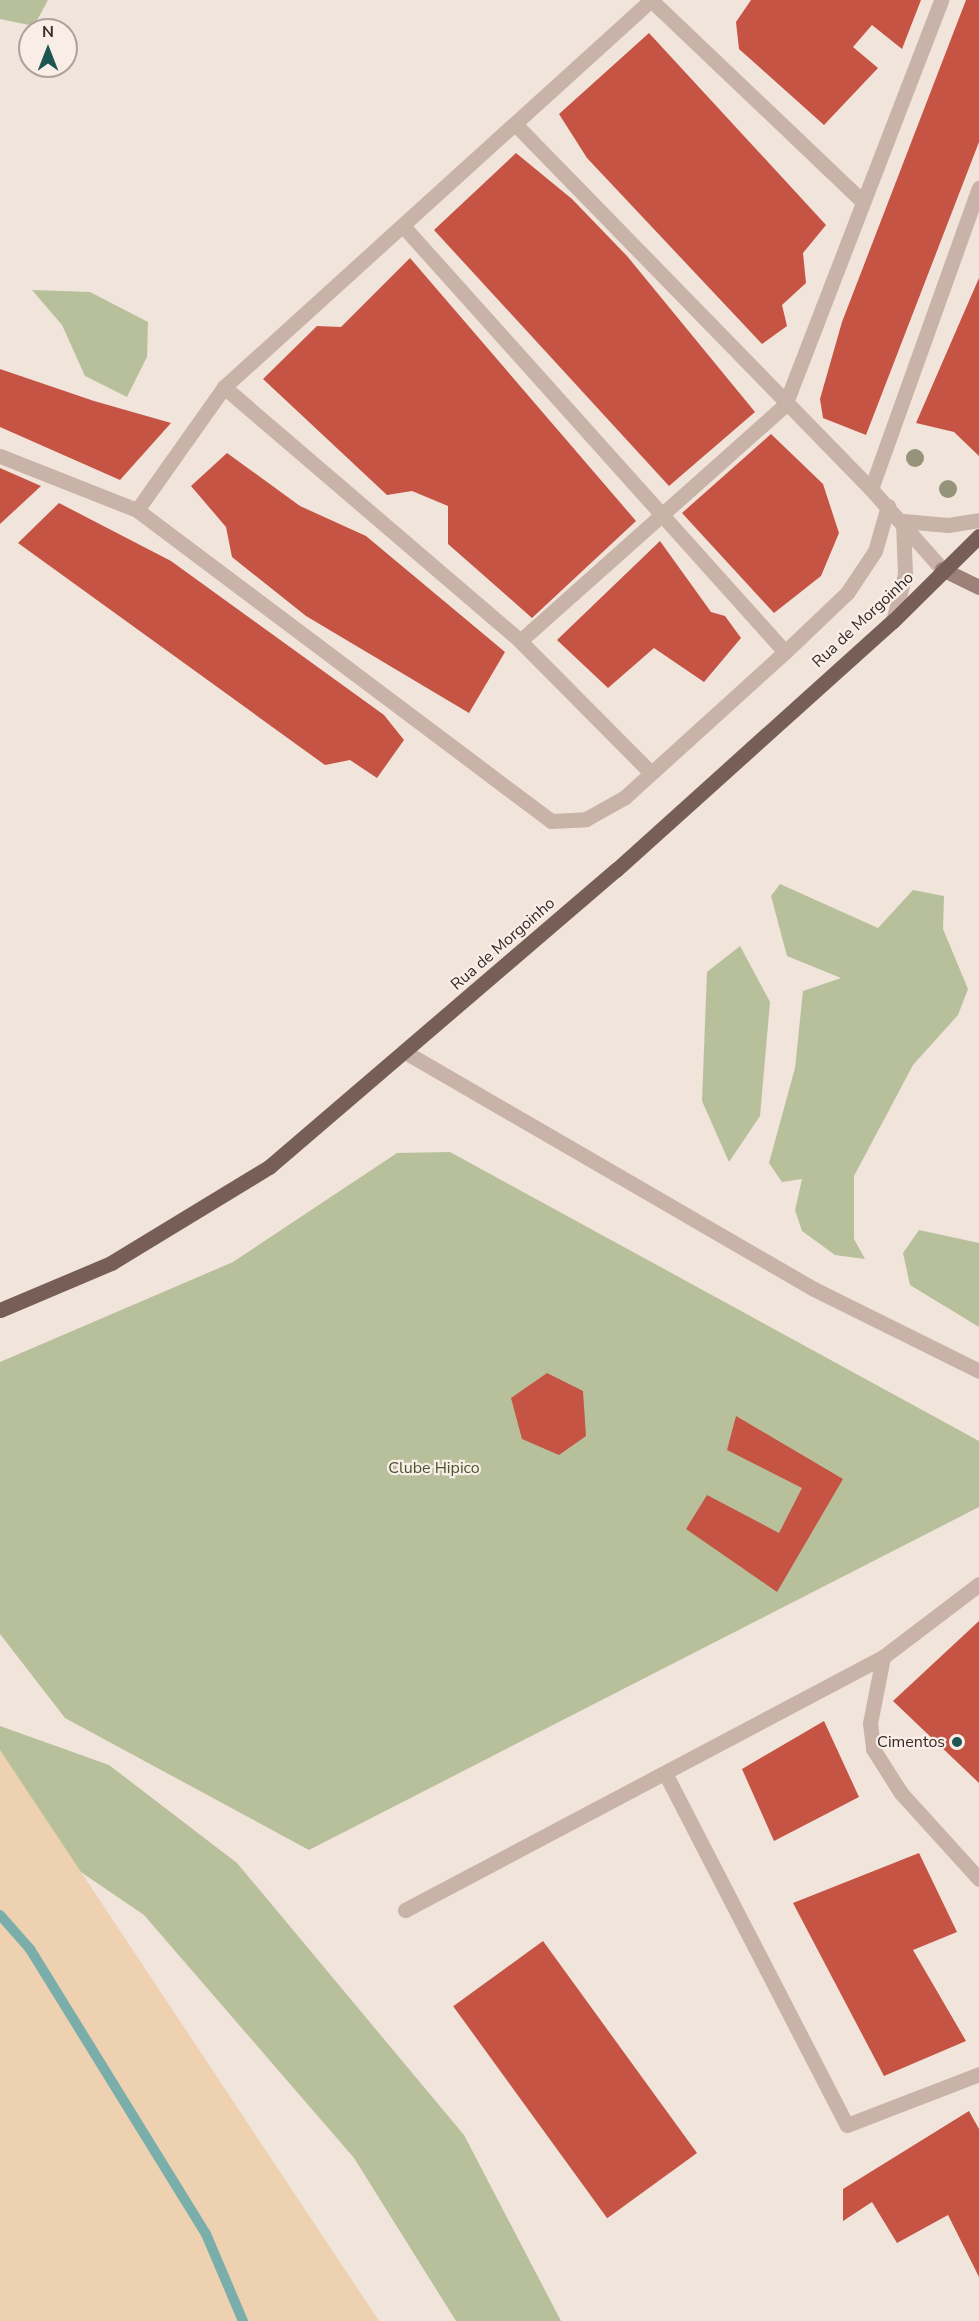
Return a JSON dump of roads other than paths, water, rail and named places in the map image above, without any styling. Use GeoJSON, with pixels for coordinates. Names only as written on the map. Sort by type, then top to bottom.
{"type":"FeatureCollection","features":[{"type":"Feature","properties":{"kind":"main road","name":"Rua de Morgoinho"},"geometry":{"type":"LineString","coordinates":[[0,1310],[111,1263],[269,1167],[405,1052],[893,621],[942,569],[979,536]]}},
{"type":"Feature","properties":{"kind":"street"},"geometry":{"type":"LineString","coordinates":[[137,510],[224,387],[516,125],[651,0],[861,200]]}},
{"type":"Feature","properties":{"kind":"street"},"geometry":{"type":"LineString","coordinates":[[520,640],[785,405],[861,200],[941,0]]}},
{"type":"Feature","properties":{"kind":"street"},"geometry":{"type":"LineString","coordinates":[[516,125],[785,405],[903,520],[942,569],[979,587]]}},
{"type":"Feature","properties":{"kind":"street"},"geometry":{"type":"LineString","coordinates":[[871,489],[979,188]]}},
{"type":"Feature","properties":{"kind":"street"},"geometry":{"type":"LineString","coordinates":[[403,226],[663,512],[785,652]]}},
{"type":"Feature","properties":{"kind":"street"},"geometry":{"type":"LineString","coordinates":[[224,387],[520,640],[650,771]]}},
{"type":"Feature","properties":{"kind":"street"},"geometry":{"type":"LineString","coordinates":[[0,456],[137,510],[551,821],[586,819],[625,797],[650,771],[785,652],[847,593],[875,550],[888,506]]}},
{"type":"Feature","properties":{"kind":"street"},"geometry":{"type":"LineString","coordinates":[[903,520],[948,525],[979,520]]}},
{"type":"Feature","properties":{"kind":"street"},"geometry":{"type":"LineString","coordinates":[[893,621],[905,574],[903,520]]}},
{"type":"Feature","properties":{"kind":"street"},"geometry":{"type":"LineString","coordinates":[[405,1052],[814,1289],[979,1371]]}},
{"type":"Feature","properties":{"kind":"street"},"geometry":{"type":"LineString","coordinates":[[405,1910],[883,1656],[979,1584]]}},
{"type":"Feature","properties":{"kind":"street"},"geometry":{"type":"LineString","coordinates":[[883,1656],[870,1723],[873,1749],[901,1793],[979,1879]]}},
{"type":"Feature","properties":{"kind":"street"},"geometry":{"type":"LineString","coordinates":[[665,1773],[847,2125],[979,2074]]}},
{"type":"Feature","properties":{"kind":"waterway"},"geometry":{"type":"LineString","coordinates":[[0,1915],[30,1949],[206,2234],[243,2321]]}},
{"type":"Feature","properties":{"kind":"place","name":"Cimentos"},"geometry":{"type":"Point","coordinates":[957,1742]}},
{"type":"Feature","properties":{"kind":"park label","name":"Clube Hipico"},"geometry":{"type":"Point","coordinates":[434,1468]}}]}
